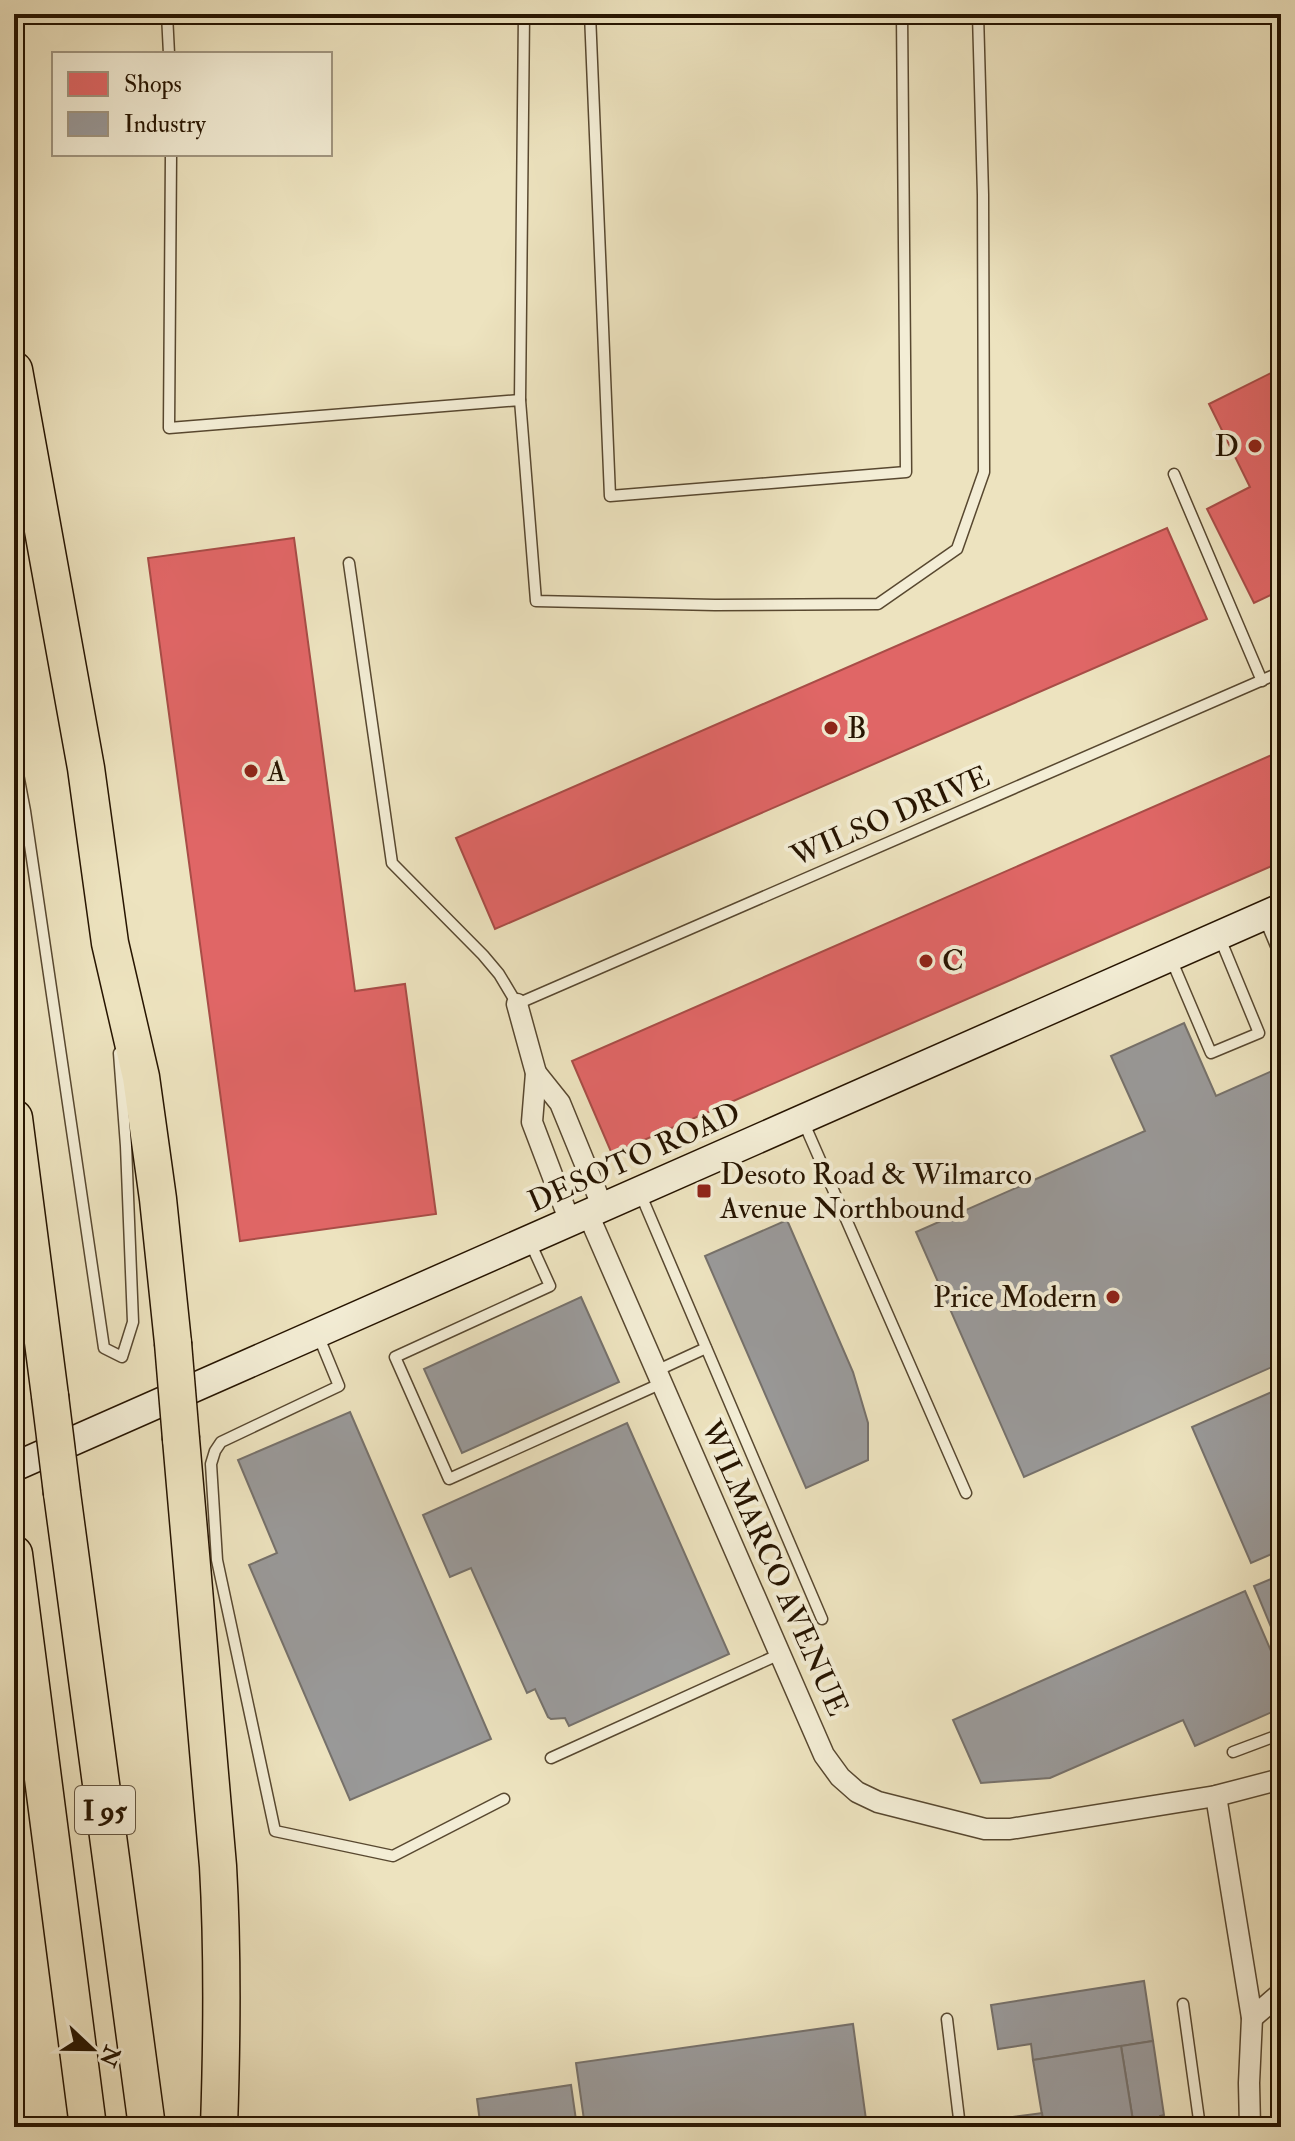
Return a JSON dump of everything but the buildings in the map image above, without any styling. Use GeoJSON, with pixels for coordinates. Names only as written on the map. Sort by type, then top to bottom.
{"type":"FeatureCollection","features":[{"type":"Feature","properties":{"kind":"highway"},"geometry":{"type":"LineString","coordinates":[[14,370],[86,768],[110,943],[141,1077],[158,1199],[218,1866],[223,2002],[219,2127]]}},
{"type":"Feature","properties":{"kind":"highway","name":"I 95"},"geometry":{"type":"LineString","coordinates":[[14,1118],[147,2127]]}},
{"type":"Feature","properties":{"kind":"highway","name":"I 95"},"geometry":{"type":"LineString","coordinates":[[14,1554],[88,2127]]}},
{"type":"Feature","properties":{"kind":"street","name":"DESOTO ROAD"},"geometry":{"type":"LineString","coordinates":[[14,1467],[1274,911]]}},
{"type":"Feature","properties":{"kind":"street"},"geometry":{"type":"LineString","coordinates":[[1274,911],[1281,945]]}},
{"type":"Feature","properties":{"kind":"street","name":"WILMARCO AVENUE"},"geometry":{"type":"LineString","coordinates":[[517,1004],[536,1073],[532,1122],[587,1214],[824,1755],[840,1777],[857,1792],[878,1802],[985,1829],[1010,1829],[1216,1796],[1281,1779]]}},
{"type":"Feature","properties":{"kind":"street","name":"WILMARCO AVENUE"},"geometry":{"type":"LineString","coordinates":[[536,1073],[560,1103],[587,1214]]}},
{"type":"Feature","properties":{"kind":"street"},"geometry":{"type":"LineString","coordinates":[[1216,1796],[1252,2018],[1250,2127]]}},
{"type":"Feature","properties":{"kind":"street"},"geometry":{"type":"LineString","coordinates":[[1252,2018],[1281,1993]]}},
{"type":"Feature","properties":{"kind":"lane"},"geometry":{"type":"LineString","coordinates":[[167,14],[169,52]]}},
{"type":"Feature","properties":{"kind":"lane"},"geometry":{"type":"LineString","coordinates":[[524,14],[520,400],[536,601],[715,605],[878,604],[957,549],[984,472],[983,195],[978,14]]}},
{"type":"Feature","properties":{"kind":"lane"},"geometry":{"type":"LineString","coordinates":[[590,14],[610,496],[906,472],[902,14]]}},
{"type":"Feature","properties":{"kind":"lane"},"geometry":{"type":"LineString","coordinates":[[171,156],[169,428],[520,400]]}},
{"type":"Feature","properties":{"kind":"lane"},"geometry":{"type":"LineString","coordinates":[[1174,474],[1262,681]]}},
{"type":"Feature","properties":{"kind":"lane","name":"WILMARCO AVENUE"},"geometry":{"type":"LineString","coordinates":[[349,563],[392,863],[483,955],[517,1004]]}},
{"type":"Feature","properties":{"kind":"lane","name":"WILSO DRIVE"},"geometry":{"type":"LineString","coordinates":[[517,1004],[1281,672]]}},
{"type":"Feature","properties":{"kind":"lane"},"geometry":{"type":"LineString","coordinates":[[14,753],[30,842],[104,1348],[122,1357],[133,1322],[118,1037]]}},
{"type":"Feature","properties":{"kind":"lane"},"geometry":{"type":"LineString","coordinates":[[1171,957],[1211,1053],[1259,1033],[1219,936]]}},
{"type":"Feature","properties":{"kind":"lane"},"geometry":{"type":"LineString","coordinates":[[110,943],[116,1021]]}},
{"type":"Feature","properties":{"kind":"lane"},"geometry":{"type":"LineString","coordinates":[[803,1119],[966,1493]]}},
{"type":"Feature","properties":{"kind":"lane"},"geometry":{"type":"LineString","coordinates":[[639,1191],[822,1619]]}},
{"type":"Feature","properties":{"kind":"lane"},"geometry":{"type":"LineString","coordinates":[[529,1240],[550,1286],[395,1357],[449,1479],[659,1377],[706,1348]]}},
{"type":"Feature","properties":{"kind":"lane"},"geometry":{"type":"LineString","coordinates":[[317,1333],[339,1386],[221,1442],[211,1464],[217,1560],[275,1831],[393,1856],[504,1799]]}},
{"type":"Feature","properties":{"kind":"lane"},"geometry":{"type":"LineString","coordinates":[[551,1758],[780,1654]]}},
{"type":"Feature","properties":{"kind":"lane"},"geometry":{"type":"LineString","coordinates":[[1233,1752],[1281,1734]]}},
{"type":"Feature","properties":{"kind":"lane"},"geometry":{"type":"LineString","coordinates":[[1183,2004],[1200,2127]]}},
{"type":"Feature","properties":{"kind":"lane"},"geometry":{"type":"LineString","coordinates":[[947,2019],[960,2127]]}},
{"type":"Feature","properties":{"kind":"place","name":"D"},"geometry":{"type":"Point","coordinates":[1255,446]}},
{"type":"Feature","properties":{"kind":"place","name":"B"},"geometry":{"type":"Point","coordinates":[831,728]}},
{"type":"Feature","properties":{"kind":"place","name":"A"},"geometry":{"type":"Point","coordinates":[251,771]}},
{"type":"Feature","properties":{"kind":"place","name":"C"},"geometry":{"type":"Point","coordinates":[926,961]}},
{"type":"Feature","properties":{"kind":"place","name":"Desoto Road & Wilmarco Avenue Northbound"},"geometry":{"type":"Point","coordinates":[704,1191]}},
{"type":"Feature","properties":{"kind":"place","name":"Price Modern"},"geometry":{"type":"Point","coordinates":[1113,1297]}}]}
